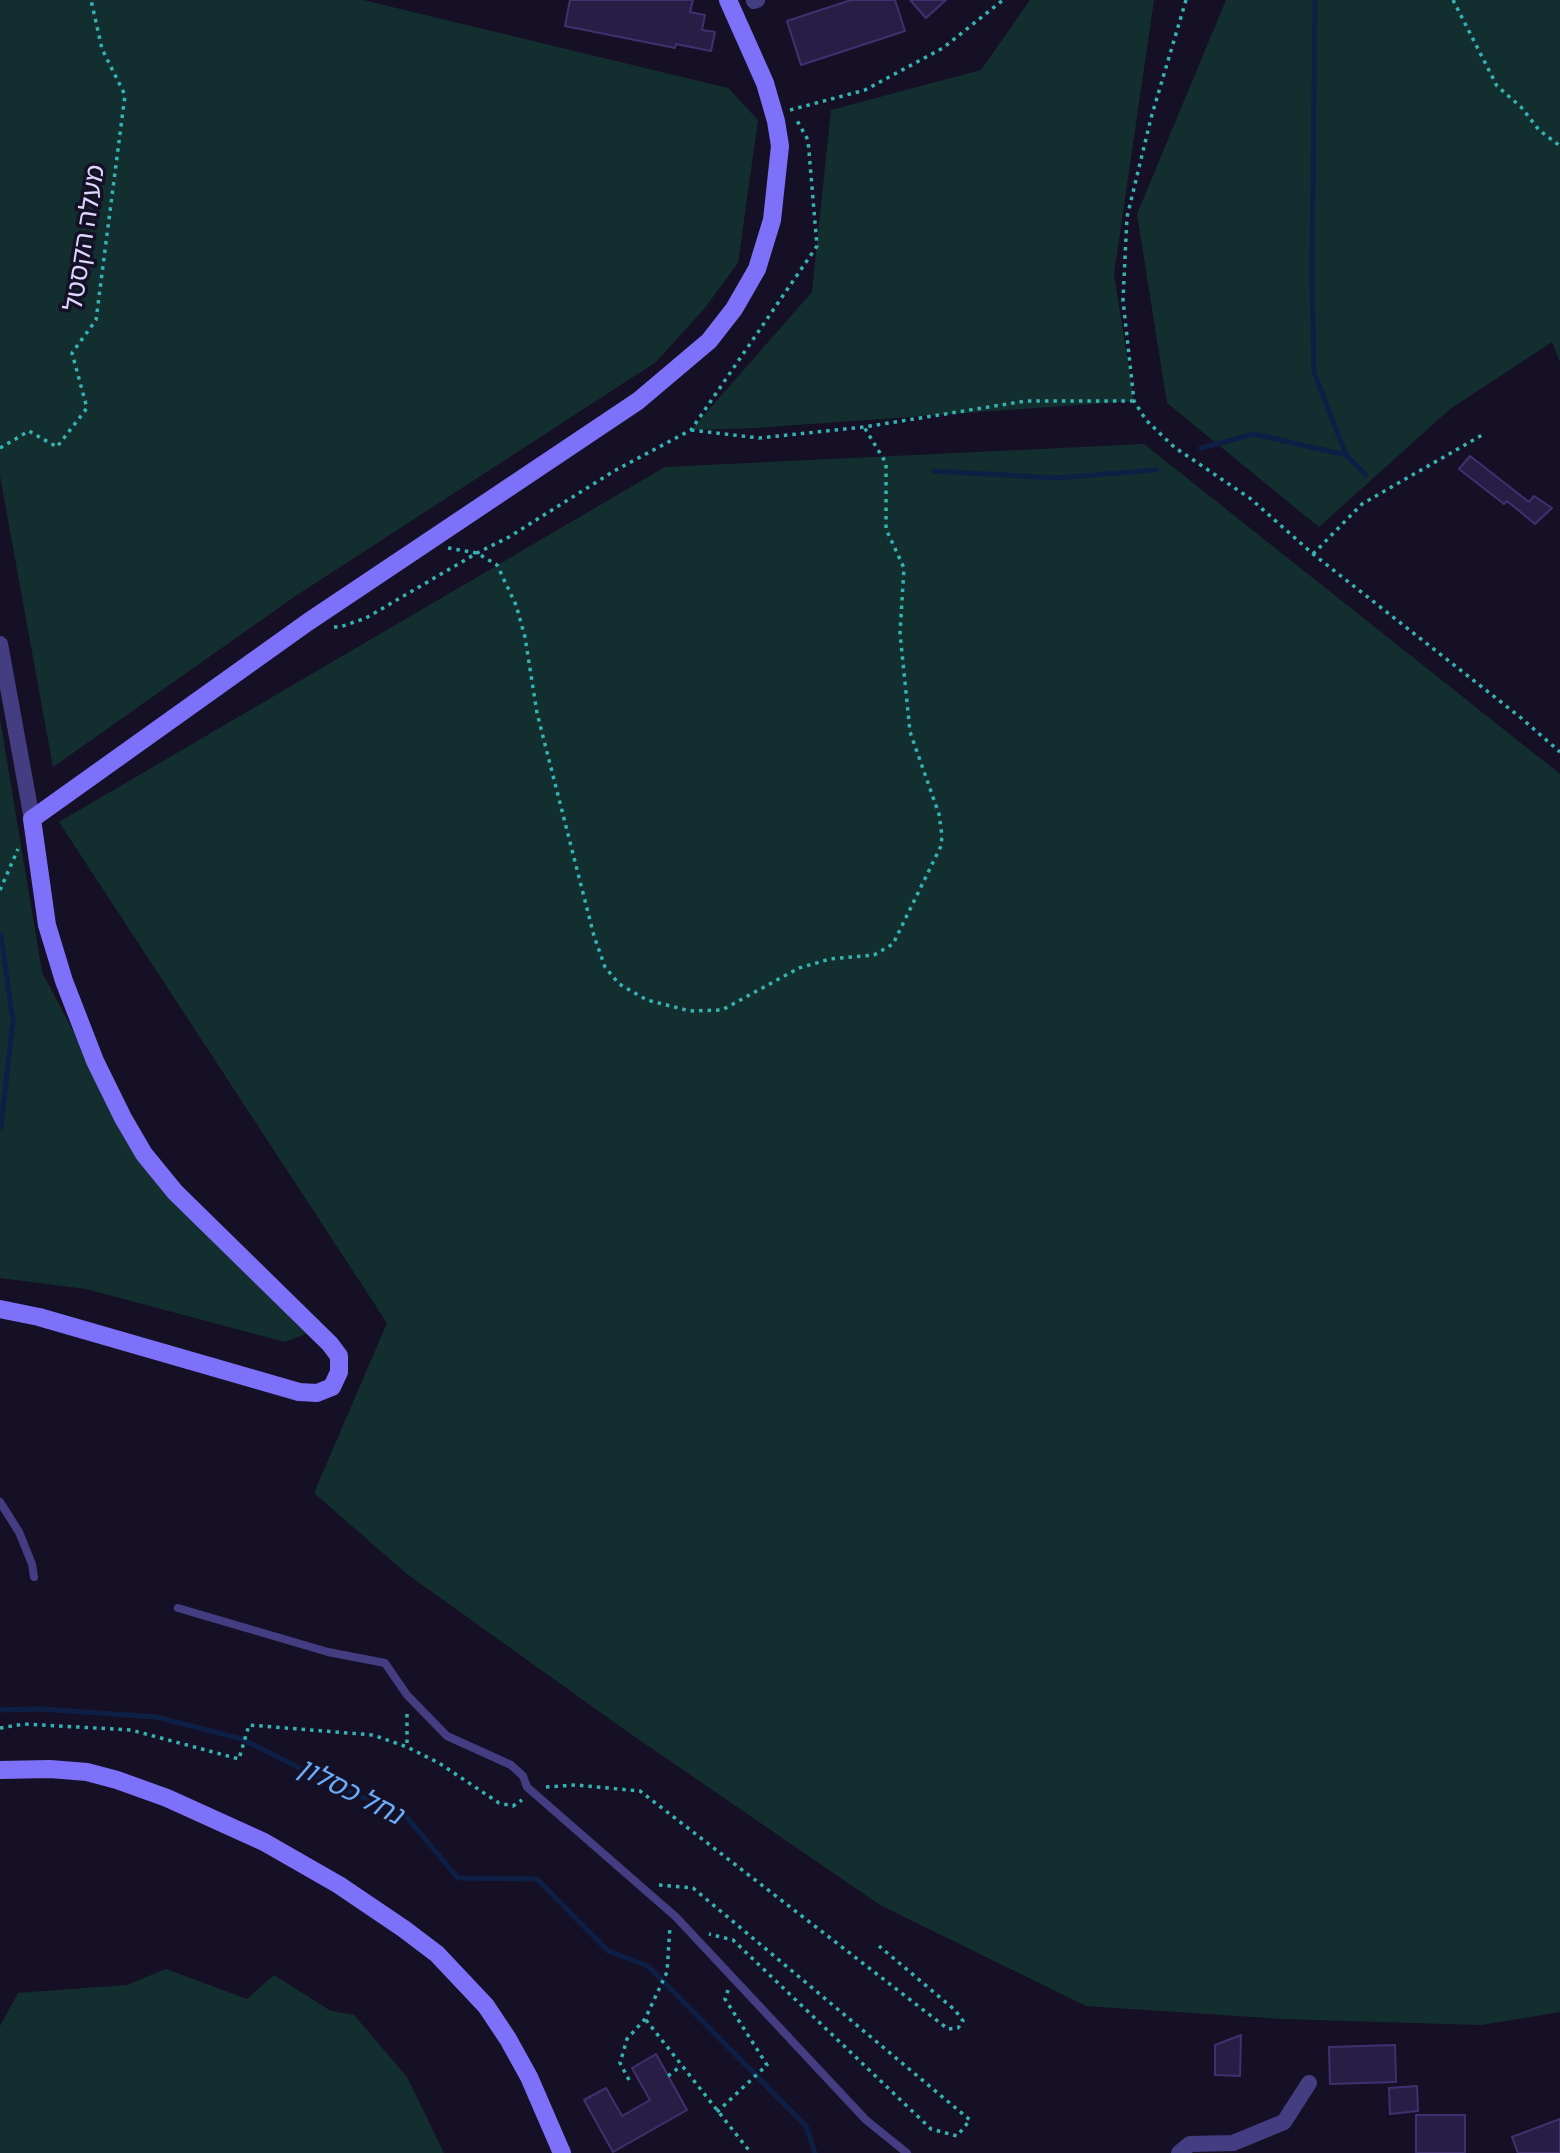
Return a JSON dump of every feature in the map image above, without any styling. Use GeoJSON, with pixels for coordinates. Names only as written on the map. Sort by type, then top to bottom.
{"type":"FeatureCollection","features":[{"type":"Feature","properties":{"kind":"main road"},"geometry":{"type":"LineString","coordinates":[[0,1309],[39,1317],[299,1392],[317,1393],[332,1387],[339,1372],[339,1356],[330,1343],[175,1192],[144,1154],[123,1118],[95,1061],[64,982],[47,925],[32,819],[308,622],[638,401],[709,341],[734,309],[757,269],[772,220],[780,146],[765,83],[728,0]]}},
{"type":"Feature","properties":{"kind":"main road"},"geometry":{"type":"LineString","coordinates":[[0,1770],[50,1769],[87,1772],[167,1798],[264,1842],[339,1885],[382,1914],[437,1954],[486,2006],[529,2077],[562,2153]]}},
{"type":"Feature","properties":{"kind":"street"},"geometry":{"type":"LineString","coordinates":[[0,644],[32,819]]}},
{"type":"Feature","properties":{"kind":"street"},"geometry":{"type":"LineString","coordinates":[[1179,2153],[1190,2144],[1233,2143],[1284,2122],[1309,2083]]}},
{"type":"Feature","properties":{"kind":"lane"},"geometry":{"type":"LineString","coordinates":[[0,1502],[19,1532],[32,1564],[34,1577]]}},
{"type":"Feature","properties":{"kind":"lane"},"geometry":{"type":"LineString","coordinates":[[178,1608],[328,1652],[385,1663],[408,1695],[447,1736],[511,1765],[523,1776],[527,1787],[676,1917],[866,2120],[907,2153]]}},
{"type":"Feature","properties":{"kind":"path","name":"מעלה הקסטל"},"geometry":{"type":"LineString","coordinates":[[0,448],[29,431],[57,447],[87,408],[72,353],[96,320],[125,95],[102,49],[91,0]]}},
{"type":"Feature","properties":{"kind":"path"},"geometry":{"type":"LineString","coordinates":[[790,110],[865,90],[943,48],[1003,0]]}},
{"type":"Feature","properties":{"kind":"path"},"geometry":{"type":"LineString","coordinates":[[1186,0],[1151,118],[1127,217],[1123,300],[1134,401],[1146,420],[1174,447],[1251,499],[1313,554],[1520,717],[1560,752]]}},
{"type":"Feature","properties":{"kind":"path"},"geometry":{"type":"LineString","coordinates":[[1453,0],[1497,86],[1521,107],[1539,130],[1560,146]]}},
{"type":"Feature","properties":{"kind":"path"},"geometry":{"type":"LineString","coordinates":[[308,622],[340,627],[366,618],[509,537],[614,471],[691,430],[759,438],[864,427],[1026,401],[1134,401]]}},
{"type":"Feature","properties":{"kind":"path"},"geometry":{"type":"LineString","coordinates":[[426,544],[477,553],[497,565],[516,605],[525,636],[537,713],[594,936],[605,967],[619,984],[648,1000],[690,1012],[722,1010],[799,968],[830,959],[874,955],[893,944],[941,846],[943,836],[939,814],[910,732],[900,633],[904,568],[886,528],[886,463],[864,427]]}},
{"type":"Feature","properties":{"kind":"path"},"geometry":{"type":"LineString","coordinates":[[1313,554],[1362,504],[1482,435]]}},
{"type":"Feature","properties":{"kind":"path"},"geometry":{"type":"LineString","coordinates":[[0,890],[32,819]]}},
{"type":"Feature","properties":{"kind":"path"},"geometry":{"type":"LineString","coordinates":[[408,1695],[408,1747]]}},
{"type":"Feature","properties":{"kind":"path"},"geometry":{"type":"LineString","coordinates":[[0,1728],[24,1724],[131,1730],[239,1759],[249,1725],[373,1735],[408,1747],[439,1763],[499,1803],[513,1806],[522,1800],[527,1787],[576,1785],[640,1791],[948,2029],[958,2028],[964,2021],[955,2010],[878,1946]]}},
{"type":"Feature","properties":{"kind":"path"},"geometry":{"type":"LineString","coordinates":[[638,1884],[693,1888],[970,2120],[957,2136],[931,2129],[733,1940],[687,1928]]}},
{"type":"Feature","properties":{"kind":"path"},"geometry":{"type":"LineString","coordinates":[[629,2080],[620,2063],[627,2039],[645,2019],[667,1972],[668,1929],[676,1917]]}},
{"type":"Feature","properties":{"kind":"path"},"geometry":{"type":"LineString","coordinates":[[717,2112],[766,2065],[725,1999],[733,1978]]}},
{"type":"Feature","properties":{"kind":"path"},"geometry":{"type":"LineString","coordinates":[[645,2019],[751,2153]]}},
{"type":"Feature","properties":{"kind":"path"},"geometry":{"type":"LineString","coordinates":[[668,2076],[681,2066]]}},
{"type":"Feature","properties":{"kind":"green space"},"geometry":{"type":"Polygon","coordinates":[[[0,0],[363,0],[728,88],[758,120],[738,263],[704,309],[656,362],[294,597],[53,767],[0,476],[0,0]]]}},
{"type":"Feature","properties":{"kind":"green space"},"geometry":{"type":"Polygon","coordinates":[[[1030,0],[1154,0],[1114,274],[1134,401],[754,428],[691,430],[812,292],[831,110],[981,70],[1030,0]]]}},
{"type":"Feature","properties":{"kind":"green space"},"geometry":{"type":"Polygon","coordinates":[[[1226,0],[1560,0],[1560,362],[1552,342],[1450,409],[1319,527],[1167,403],[1137,214],[1226,0]]]}},
{"type":"Feature","properties":{"kind":"green space"},"geometry":{"type":"Polygon","coordinates":[[[1144,444],[1560,774],[1560,2012],[1481,2025],[1284,2019],[1086,2006],[880,1905],[625,1730],[407,1574],[314,1493],[387,1323],[59,822],[665,467],[1144,444]]]}},
{"type":"Feature","properties":{"kind":"green space"},"geometry":{"type":"Polygon","coordinates":[[[0,719],[42,972],[142,1162],[306,1334],[285,1342],[86,1289],[0,1278],[0,719]]]}},
{"type":"Feature","properties":{"kind":"green space"},"geometry":{"type":"Polygon","coordinates":[[[166,1969],[247,1999],[274,1975],[331,2011],[354,2015],[407,2077],[444,2153],[0,2153],[0,2026],[18,1993],[127,1985],[166,1969]]]}},
{"type":"Feature","properties":{"kind":"building"},"geometry":{"type":"Polygon","coordinates":[[[570,0],[693,0],[690,12],[705,15],[702,30],[715,32],[711,51],[676,44],[675,48],[565,26],[570,0]]]}},
{"type":"Feature","properties":{"kind":"building"},"geometry":{"type":"Polygon","coordinates":[[[851,0],[895,0],[905,31],[801,65],[787,21],[851,0]]]}},
{"type":"Feature","properties":{"kind":"building"},"geometry":{"type":"Polygon","coordinates":[[[910,0],[946,0],[926,18],[910,0]]]}},
{"type":"Feature","properties":{"kind":"building"},"geometry":{"type":"Polygon","coordinates":[[[1470,456],[1529,502],[1534,496],[1552,508],[1535,524],[1507,501],[1504,504],[1459,469],[1470,456]]]}},
{"type":"Feature","properties":{"kind":"building"},"geometry":{"type":"Polygon","coordinates":[[[1241,2035],[1240,2076],[1215,2075],[1215,2045],[1241,2035]]]}},
{"type":"Feature","properties":{"kind":"building"},"geometry":{"type":"Polygon","coordinates":[[[1395,2045],[1396,2082],[1330,2084],[1329,2047],[1395,2045]]]}},
{"type":"Feature","properties":{"kind":"building"},"geometry":{"type":"Polygon","coordinates":[[[656,2054],[687,2110],[613,2152],[584,2100],[606,2088],[622,2116],[650,2100],[632,2068],[656,2054]]]}},
{"type":"Feature","properties":{"kind":"building"},"geometry":{"type":"Polygon","coordinates":[[[1417,2086],[1418,2111],[1390,2114],[1389,2088],[1417,2086]]]}},
{"type":"Feature","properties":{"kind":"building"},"geometry":{"type":"Polygon","coordinates":[[[1416,2115],[1465,2115],[1465,2153],[1416,2153],[1416,2115]]]}},
{"type":"Feature","properties":{"kind":"building"},"geometry":{"type":"Polygon","coordinates":[[[1560,2119],[1560,2153],[1518,2153],[1512,2137],[1560,2119]]]}},
{"type":"Feature","properties":{"kind":"waterway"},"geometry":{"type":"LineString","coordinates":[[1315,0],[1312,275],[1314,372],[1346,455],[1366,475]]}},
{"type":"Feature","properties":{"kind":"waterway"},"geometry":{"type":"LineString","coordinates":[[1201,448],[1254,434],[1346,455]]}},
{"type":"Feature","properties":{"kind":"waterway"},"geometry":{"type":"LineString","coordinates":[[934,471],[1057,478],[1156,470]]}},
{"type":"Feature","properties":{"kind":"waterway"},"geometry":{"type":"LineString","coordinates":[[1,935],[13,1021],[1,1127]]}},
{"type":"Feature","properties":{"kind":"waterway","name":"נחל כסלון"},"geometry":{"type":"LineString","coordinates":[[0,1710],[42,1709],[156,1717],[242,1739],[335,1786],[404,1814],[458,1878],[537,1879],[608,1951],[648,1966],[806,2126],[815,2153]]}}]}
